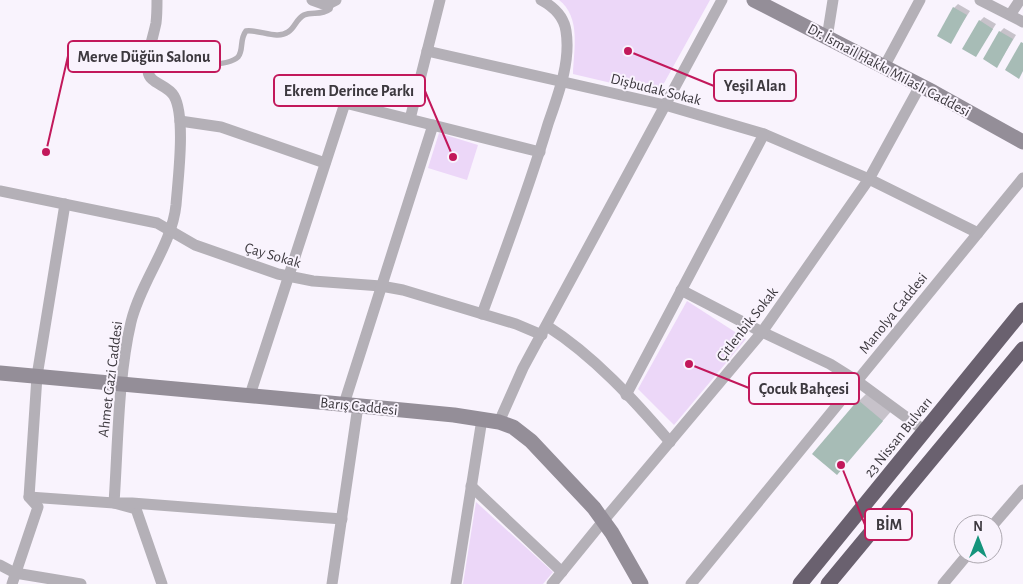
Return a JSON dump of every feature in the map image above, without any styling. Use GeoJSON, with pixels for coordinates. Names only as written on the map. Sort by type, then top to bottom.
{"type":"FeatureCollection","features":[{"type":"Feature","properties":{"kind":"highway","name":"23 Nissan Bulvarı"},"geometry":{"type":"LineString","coordinates":[[800,584],[1023,310]]}},
{"type":"Feature","properties":{"kind":"highway"},"geometry":{"type":"LineString","coordinates":[[828,584],[1023,349]]}},
{"type":"Feature","properties":{"kind":"street"},"geometry":{"type":"LineString","coordinates":[[148,65],[156,22],[157,0]]}},
{"type":"Feature","properties":{"kind":"street"},"geometry":{"type":"LineString","coordinates":[[312,0],[322,5],[334,2]]}},
{"type":"Feature","properties":{"kind":"street"},"geometry":{"type":"LineString","coordinates":[[410,119],[440,0]]}},
{"type":"Feature","properties":{"kind":"street"},"geometry":{"type":"LineString","coordinates":[[482,314],[540,152],[562,82],[567,48],[567,33],[564,23],[554,8],[541,0]]}},
{"type":"Feature","properties":{"kind":"street"},"geometry":{"type":"LineString","coordinates":[[499,422],[513,387],[722,0]]}},
{"type":"Feature","properties":{"kind":"street","name":"Dr. İsmail Hakkı Milaslı Caddesi"},"geometry":{"type":"LineString","coordinates":[[754,0],[1023,142]]}},
{"type":"Feature","properties":{"kind":"street"},"geometry":{"type":"LineString","coordinates":[[827,38],[832,0]]}},
{"type":"Feature","properties":{"kind":"street"},"geometry":{"type":"LineString","coordinates":[[884,67],[920,0]]}},
{"type":"Feature","properties":{"kind":"street"},"geometry":{"type":"LineString","coordinates":[[980,0],[1023,22]]}},
{"type":"Feature","properties":{"kind":"street"},"geometry":{"type":"LineString","coordinates":[[1010,15],[1020,0]]}},
{"type":"Feature","properties":{"kind":"street","name":"Dişbudak Sokak"},"geometry":{"type":"LineString","coordinates":[[427,51],[665,105],[764,134],[869,179],[978,233]]}},
{"type":"Feature","properties":{"kind":"street","name":"Ahmet Gazi Caddesi"},"geometry":{"type":"LineString","coordinates":[[114,503],[122,384],[128,338],[136,306],[170,230],[175,208],[179,156],[180,121],[178,105],[166,86],[152,80],[148,72],[148,65]]}},
{"type":"Feature","properties":{"kind":"street","name":"Çitlenbik Sokak"},"geometry":{"type":"LineString","coordinates":[[552,584],[762,332],[869,179],[920,86]]}},
{"type":"Feature","properties":{"kind":"street"},"geometry":{"type":"LineString","coordinates":[[250,395],[344,103],[540,152]]}},
{"type":"Feature","properties":{"kind":"street"},"geometry":{"type":"LineString","coordinates":[[180,121],[221,127],[325,163]]}},
{"type":"Feature","properties":{"kind":"street"},"geometry":{"type":"LineString","coordinates":[[332,584],[342,519],[351,405],[382,286],[433,125]]}},
{"type":"Feature","properties":{"kind":"street"},"geometry":{"type":"LineString","coordinates":[[626,394],[764,134]]}},
{"type":"Feature","properties":{"kind":"street","name":"Manolya Caddesi"},"geometry":{"type":"LineString","coordinates":[[691,584],[1023,178]]}},
{"type":"Feature","properties":{"kind":"street","name":"Çay Sokak"},"geometry":{"type":"LineString","coordinates":[[0,191],[158,224],[206,249],[288,277],[313,281],[382,286],[403,290],[567,339],[626,394],[670,442]]}},
{"type":"Feature","properties":{"kind":"street"},"geometry":{"type":"LineString","coordinates":[[13,578],[38,507],[30,497],[38,376],[65,204]]}},
{"type":"Feature","properties":{"kind":"street"},"geometry":{"type":"LineString","coordinates":[[681,290],[821,360],[857,381],[925,431]]}},
{"type":"Feature","properties":{"kind":"street","name":"Barış Caddesi"},"geometry":{"type":"LineString","coordinates":[[0,373],[250,395],[499,422],[513,428],[531,441],[604,520],[641,584]]}},
{"type":"Feature","properties":{"kind":"street"},"geometry":{"type":"LineString","coordinates":[[456,584],[482,419]]}},
{"type":"Feature","properties":{"kind":"street"},"geometry":{"type":"LineString","coordinates":[[472,486],[562,572]]}},
{"type":"Feature","properties":{"kind":"street"},"geometry":{"type":"LineString","coordinates":[[1003,517],[1017,505],[1023,490]]}},
{"type":"Feature","properties":{"kind":"street"},"geometry":{"type":"LineString","coordinates":[[30,497],[114,503],[132,502],[342,519]]}},
{"type":"Feature","properties":{"kind":"street"},"geometry":{"type":"LineString","coordinates":[[114,503],[136,509],[162,584]]}},
{"type":"Feature","properties":{"kind":"street"},"geometry":{"type":"LineString","coordinates":[[943,584],[960,564]]}},
{"type":"Feature","properties":{"kind":"street"},"geometry":{"type":"LineString","coordinates":[[0,565],[13,578],[81,584]]}},
{"type":"Feature","properties":{"kind":"lane"},"geometry":{"type":"LineString","coordinates":[[148,65],[206,65],[225,62],[238,56],[241,51],[242,36],[246,31],[286,34],[290,32],[297,20],[303,15],[326,12],[334,2]]}},
{"type":"Feature","properties":{"kind":"shaded area"},"geometry":{"type":"Polygon","coordinates":[[[559,0],[710,0],[658,94],[573,74],[575,34],[571,15],[559,0]]]}},
{"type":"Feature","properties":{"kind":"shaded area"},"geometry":{"type":"Polygon","coordinates":[[[439,133],[478,145],[467,180],[428,168],[439,133]]]}},
{"type":"Feature","properties":{"kind":"shaded area"},"geometry":{"type":"Polygon","coordinates":[[[687,301],[746,339],[674,425],[638,389],[687,301]]]}},
{"type":"Feature","properties":{"kind":"shaded area"},"geometry":{"type":"Polygon","coordinates":[[[476,502],[553,572],[543,584],[463,584],[476,502]]]}},
{"type":"Feature","properties":{"kind":"building"},"geometry":{"type":"Polygon","coordinates":[[[953,7],[967,15],[951,44],[937,36],[953,7]]]}},
{"type":"Feature","properties":{"kind":"building"},"geometry":{"type":"Polygon","coordinates":[[[979,20],[993,29],[976,57],[962,49],[979,20]]]}},
{"type":"Feature","properties":{"kind":"building"},"geometry":{"type":"Polygon","coordinates":[[[999,31],[1013,39],[997,68],[983,59],[999,31]]]}},
{"type":"Feature","properties":{"kind":"building"},"geometry":{"type":"Polygon","coordinates":[[[1021,42],[1023,43],[1023,71],[1019,79],[1005,70],[1021,42]]]}},
{"type":"Feature","properties":{"kind":"building"},"geometry":{"type":"Polygon","coordinates":[[[858,400],[883,421],[837,475],[812,454],[858,400]]]}},
{"type":"Feature","properties":{"kind":"place","name":"Yeşil Alan"},"geometry":{"type":"Point","coordinates":[628,51]}},
{"type":"Feature","properties":{"kind":"place","name":"Merve Düğün Salonu"},"geometry":{"type":"Point","coordinates":[46,152]}},
{"type":"Feature","properties":{"kind":"place","name":"Ekrem Derince Parkı"},"geometry":{"type":"Point","coordinates":[453,157]}},
{"type":"Feature","properties":{"kind":"place","name":"Çocuk Bahçesi"},"geometry":{"type":"Point","coordinates":[689,364]}},
{"type":"Feature","properties":{"kind":"place","name":"BİM"},"geometry":{"type":"Point","coordinates":[841,465]}}]}
